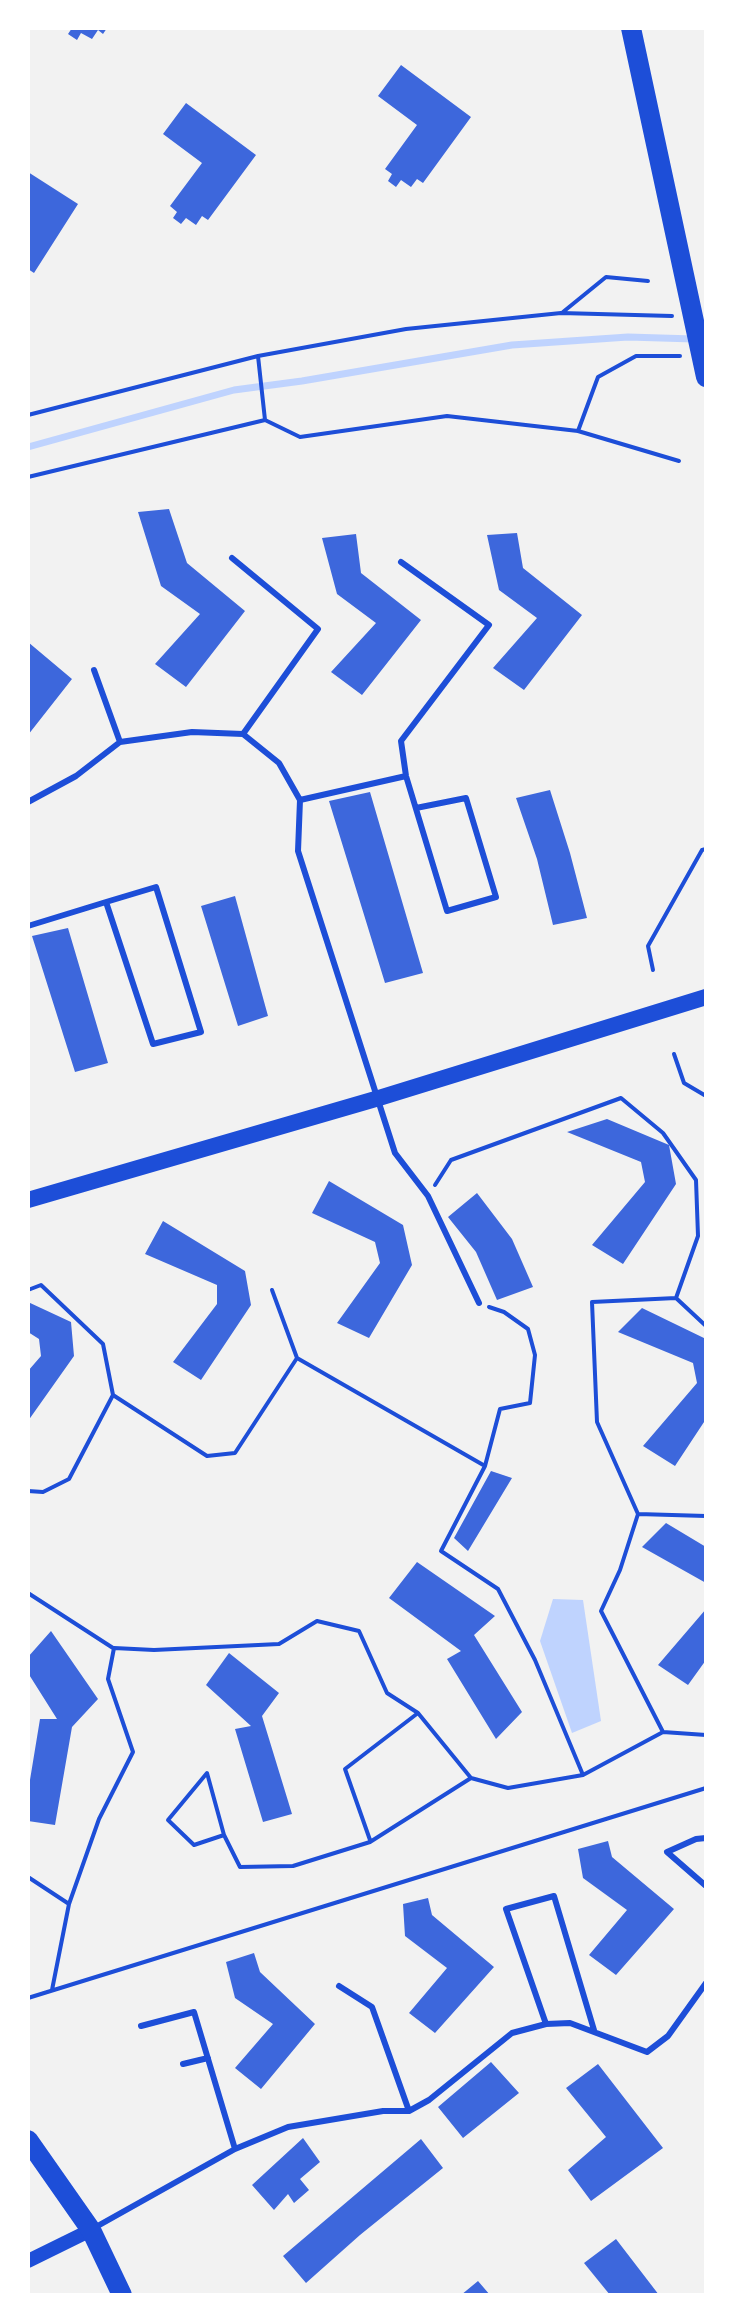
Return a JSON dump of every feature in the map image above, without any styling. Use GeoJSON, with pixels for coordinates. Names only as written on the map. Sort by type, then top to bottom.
{"type":"FeatureCollection","features":[{"type":"Feature","properties":{"kind":"main road"},"geometry":{"type":"LineString","coordinates":[[631,28],[684,309],[706,375]]}},
{"type":"Feature","properties":{"kind":"main road"},"geometry":{"type":"LineString","coordinates":[[28,1200],[379,1098],[706,997]]}},
{"type":"Feature","properties":{"kind":"main road"},"geometry":{"type":"LineString","coordinates":[[28,2140],[91,2230],[122,2295]]}},
{"type":"Feature","properties":{"kind":"street"},"geometry":{"type":"LineString","coordinates":[[28,2261],[91,2230]]}},
{"type":"Feature","properties":{"kind":"lane"},"geometry":{"type":"LineString","coordinates":[[232,558],[318,629],[243,734]]}},
{"type":"Feature","properties":{"kind":"lane"},"geometry":{"type":"LineString","coordinates":[[401,562],[489,625],[401,741],[406,776],[447,911],[496,897],[466,798],[416,808]]}},
{"type":"Feature","properties":{"kind":"lane"},"geometry":{"type":"LineString","coordinates":[[94,670],[120,742]]}},
{"type":"Feature","properties":{"kind":"lane"},"geometry":{"type":"LineString","coordinates":[[28,802],[76,776],[120,742],[192,732],[243,734],[279,763],[300,800],[298,851],[395,1153],[428,1196],[479,1303]]}},
{"type":"Feature","properties":{"kind":"lane"},"geometry":{"type":"LineString","coordinates":[[300,800],[406,776]]}},
{"type":"Feature","properties":{"kind":"lane"},"geometry":{"type":"LineString","coordinates":[[28,926],[106,902],[156,887],[201,1032],[153,1044],[106,902]]}},
{"type":"Feature","properties":{"kind":"lane"},"geometry":{"type":"LineString","coordinates":[[706,1838],[696,1839],[667,1852],[706,1886]]}},
{"type":"Feature","properties":{"kind":"lane"},"geometry":{"type":"LineString","coordinates":[[546,2024],[506,1909],[554,1896],[594,2030]]}},
{"type":"Feature","properties":{"kind":"lane"},"geometry":{"type":"LineString","coordinates":[[91,2230],[235,2149],[288,2127],[383,2111],[409,2111],[429,2100],[512,2033],[546,2024],[570,2023],[647,2052],[668,2036],[706,1983]]}},
{"type":"Feature","properties":{"kind":"lane"},"geometry":{"type":"LineString","coordinates":[[339,1986],[372,2007],[409,2111]]}},
{"type":"Feature","properties":{"kind":"lane"},"geometry":{"type":"LineString","coordinates":[[141,2026],[194,2012],[235,2149]]}},
{"type":"Feature","properties":{"kind":"lane"},"geometry":{"type":"LineString","coordinates":[[183,2064],[208,2058]]}},
{"type":"Feature","properties":{"kind":"path"},"geometry":{"type":"LineString","coordinates":[[561,313],[606,277],[648,281]]}},
{"type":"Feature","properties":{"kind":"path"},"geometry":{"type":"LineString","coordinates":[[28,415],[258,356],[406,329],[561,313],[684,309]]}},
{"type":"Feature","properties":{"kind":"path"},"geometry":{"type":"LineString","coordinates":[[258,356],[265,420]]}},
{"type":"Feature","properties":{"kind":"path"},"geometry":{"type":"LineString","coordinates":[[578,431],[598,377],[636,356],[688,356]]}},
{"type":"Feature","properties":{"kind":"path"},"geometry":{"type":"LineString","coordinates":[[28,477],[265,420],[300,437],[447,416],[578,431],[679,461]]}},
{"type":"Feature","properties":{"kind":"path"},"geometry":{"type":"LineString","coordinates":[[653,970],[648,946],[702,850],[706,849]]}},
{"type":"Feature","properties":{"kind":"path"},"geometry":{"type":"LineString","coordinates":[[674,1054],[684,1083],[706,1096]]}},
{"type":"Feature","properties":{"kind":"path"},"geometry":{"type":"LineString","coordinates":[[428,1196],[451,1160],[621,1098],[663,1133],[696,1180],[698,1236],[676,1298]]}},
{"type":"Feature","properties":{"kind":"path"},"geometry":{"type":"LineString","coordinates":[[28,1290],[41,1285],[103,1344],[113,1395],[69,1479],[43,1492],[28,1491]]}},
{"type":"Feature","properties":{"kind":"path"},"geometry":{"type":"LineString","coordinates":[[272,1290],[297,1358],[485,1466]]}},
{"type":"Feature","properties":{"kind":"path"},"geometry":{"type":"LineString","coordinates":[[663,1732],[601,1611],[620,1570],[638,1514],[597,1422],[592,1302],[676,1298],[706,1326]]}},
{"type":"Feature","properties":{"kind":"path"},"geometry":{"type":"LineString","coordinates":[[479,1303],[504,1312],[528,1329],[535,1355],[530,1403],[500,1409],[485,1466],[441,1551],[498,1589],[535,1660],[583,1775]]}},
{"type":"Feature","properties":{"kind":"path"},"geometry":{"type":"LineString","coordinates":[[113,1395],[207,1456],[235,1453],[297,1358]]}},
{"type":"Feature","properties":{"kind":"path"},"geometry":{"type":"LineString","coordinates":[[638,1514],[706,1516]]}},
{"type":"Feature","properties":{"kind":"path"},"geometry":{"type":"LineString","coordinates":[[28,1593],[114,1648],[154,1650],[279,1644],[317,1621],[359,1631],[387,1693],[418,1713],[471,1778],[508,1788],[583,1775],[663,1732],[706,1735]]}},
{"type":"Feature","properties":{"kind":"path"},"geometry":{"type":"LineString","coordinates":[[52,1990],[69,1904],[99,1819],[133,1752],[108,1679],[114,1648]]}},
{"type":"Feature","properties":{"kind":"path"},"geometry":{"type":"LineString","coordinates":[[370,1840],[345,1769],[418,1713]]}},
{"type":"Feature","properties":{"kind":"path"},"geometry":{"type":"LineString","coordinates":[[224,1835],[194,1845],[168,1820],[207,1773],[224,1835],[240,1867],[293,1866],[370,1842],[471,1778]]}},
{"type":"Feature","properties":{"kind":"path"},"geometry":{"type":"LineString","coordinates":[[28,1998],[706,1788]]}},
{"type":"Feature","properties":{"kind":"path"},"geometry":{"type":"LineString","coordinates":[[28,1877],[69,1904]]}},
{"type":"Feature","properties":{"kind":"water"},"geometry":{"type":"Polygon","coordinates":[[[553,1599],[583,1600],[601,1721],[572,1733],[540,1641],[553,1599]]]}},
{"type":"Feature","properties":{"kind":"building"},"geometry":{"type":"Polygon","coordinates":[[[72,28],[107,28],[103,34],[98,30],[92,39],[81,33],[77,40],[68,34],[72,28]]]}},
{"type":"Feature","properties":{"kind":"building"},"geometry":{"type":"Polygon","coordinates":[[[401,65],[471,117],[423,183],[417,179],[411,187],[401,180],[396,187],[388,181],[392,174],[385,169],[417,125],[378,96],[401,65]]]}},
{"type":"Feature","properties":{"kind":"building"},"geometry":{"type":"Polygon","coordinates":[[[186,103],[256,155],[208,220],[202,216],[196,225],[186,218],[181,224],[173,218],[177,212],[170,206],[202,163],[163,134],[186,103]]]}},
{"type":"Feature","properties":{"kind":"building"},"geometry":{"type":"Polygon","coordinates":[[[28,172],[78,204],[34,273],[28,269],[28,172]]]}},
{"type":"Feature","properties":{"kind":"building"},"geometry":{"type":"Polygon","coordinates":[[[169,509],[187,563],[245,611],[186,687],[155,664],[200,614],[161,586],[138,512],[169,509]]]}},
{"type":"Feature","properties":{"kind":"building"},"geometry":{"type":"Polygon","coordinates":[[[517,533],[523,568],[582,615],[524,690],[493,668],[537,618],[499,590],[487,535],[517,533]]]}},
{"type":"Feature","properties":{"kind":"building"},"geometry":{"type":"Polygon","coordinates":[[[356,534],[361,573],[421,620],[362,695],[331,672],[376,623],[337,594],[322,538],[356,534]]]}},
{"type":"Feature","properties":{"kind":"building"},"geometry":{"type":"Polygon","coordinates":[[[28,642],[72,679],[28,735],[28,642]]]}},
{"type":"Feature","properties":{"kind":"building"},"geometry":{"type":"Polygon","coordinates":[[[550,790],[587,918],[553,925],[537,859],[516,798],[550,790]]]}},
{"type":"Feature","properties":{"kind":"building"},"geometry":{"type":"Polygon","coordinates":[[[370,792],[423,973],[385,983],[329,801],[370,792]]]}},
{"type":"Feature","properties":{"kind":"building"},"geometry":{"type":"Polygon","coordinates":[[[235,896],[268,1016],[238,1026],[201,906],[235,896]]]}},
{"type":"Feature","properties":{"kind":"building"},"geometry":{"type":"Polygon","coordinates":[[[68,928],[108,1063],[75,1072],[32,936],[68,928]]]}},
{"type":"Feature","properties":{"kind":"building"},"geometry":{"type":"Polygon","coordinates":[[[607,1119],[669,1145],[676,1184],[623,1264],[592,1245],[645,1182],[641,1162],[567,1132],[607,1119]]]}},
{"type":"Feature","properties":{"kind":"building"},"geometry":{"type":"Polygon","coordinates":[[[329,1181],[403,1225],[412,1265],[369,1338],[337,1323],[380,1263],[375,1242],[312,1213],[329,1181]]]}},
{"type":"Feature","properties":{"kind":"building"},"geometry":{"type":"Polygon","coordinates":[[[477,1193],[512,1239],[533,1287],[497,1300],[476,1252],[448,1217],[477,1193]]]}},
{"type":"Feature","properties":{"kind":"building"},"geometry":{"type":"Polygon","coordinates":[[[163,1221],[245,1271],[251,1305],[201,1380],[173,1362],[217,1304],[217,1285],[145,1254],[163,1221]]]}},
{"type":"Feature","properties":{"kind":"building"},"geometry":{"type":"Polygon","coordinates":[[[28,1302],[71,1322],[74,1356],[28,1421],[28,1371],[41,1356],[39,1339],[28,1332],[28,1302]]]}},
{"type":"Feature","properties":{"kind":"building"},"geometry":{"type":"Polygon","coordinates":[[[642,1308],[706,1339],[706,1419],[675,1466],[643,1446],[697,1383],[693,1363],[618,1332],[642,1308]]]}},
{"type":"Feature","properties":{"kind":"building"},"geometry":{"type":"Polygon","coordinates":[[[491,1471],[512,1478],[468,1551],[454,1538],[491,1471]]]}},
{"type":"Feature","properties":{"kind":"building"},"geometry":{"type":"Polygon","coordinates":[[[666,1523],[706,1547],[706,1583],[642,1547],[666,1523]]]}},
{"type":"Feature","properties":{"kind":"building"},"geometry":{"type":"Polygon","coordinates":[[[417,1562],[495,1616],[474,1635],[522,1712],[496,1739],[447,1659],[461,1651],[389,1598],[417,1562]]]}},
{"type":"Feature","properties":{"kind":"building"},"geometry":{"type":"Polygon","coordinates":[[[706,1609],[706,1660],[688,1685],[658,1665],[706,1609]]]}},
{"type":"Feature","properties":{"kind":"building"},"geometry":{"type":"Polygon","coordinates":[[[51,1631],[98,1699],[72,1727],[55,1825],[28,1821],[28,1792],[40,1719],[57,1719],[28,1673],[28,1657],[51,1631]]]}},
{"type":"Feature","properties":{"kind":"building"},"geometry":{"type":"Polygon","coordinates":[[[229,1653],[279,1693],[262,1716],[292,1814],[263,1822],[235,1729],[251,1726],[206,1685],[229,1653]]]}},
{"type":"Feature","properties":{"kind":"building"},"geometry":{"type":"Polygon","coordinates":[[[608,1841],[612,1857],[674,1909],[616,1975],[589,1955],[627,1910],[583,1878],[578,1849],[608,1841]]]}},
{"type":"Feature","properties":{"kind":"building"},"geometry":{"type":"Polygon","coordinates":[[[428,1898],[432,1915],[494,1967],[435,2033],[409,2013],[447,1968],[405,1936],[403,1904],[428,1898]]]}},
{"type":"Feature","properties":{"kind":"building"},"geometry":{"type":"Polygon","coordinates":[[[254,1953],[260,1972],[315,2024],[261,2089],[235,2068],[273,2024],[235,1998],[226,1962],[254,1953]]]}},
{"type":"Feature","properties":{"kind":"building"},"geometry":{"type":"Polygon","coordinates":[[[491,2062],[519,2093],[463,2138],[438,2107],[491,2062]]]}},
{"type":"Feature","properties":{"kind":"building"},"geometry":{"type":"Polygon","coordinates":[[[598,2064],[663,2148],[591,2201],[568,2170],[606,2137],[566,2088],[598,2064]]]}},
{"type":"Feature","properties":{"kind":"building"},"geometry":{"type":"Polygon","coordinates":[[[303,2138],[320,2162],[300,2179],[309,2190],[294,2203],[288,2194],[274,2210],[252,2185],[303,2138]]]}},
{"type":"Feature","properties":{"kind":"building"},"geometry":{"type":"Polygon","coordinates":[[[421,2139],[443,2168],[306,2283],[283,2256],[421,2139]]]}},
{"type":"Feature","properties":{"kind":"building"},"geometry":{"type":"Polygon","coordinates":[[[616,2239],[659,2295],[610,2295],[584,2263],[616,2239]]]}},
{"type":"Feature","properties":{"kind":"building"},"geometry":{"type":"Polygon","coordinates":[[[478,2281],[490,2295],[461,2295],[478,2281]]]}},
{"type":"Feature","properties":{"kind":"waterway"},"geometry":{"type":"LineString","coordinates":[[28,447],[234,390],[512,345],[628,337],[694,339]]}}]}
